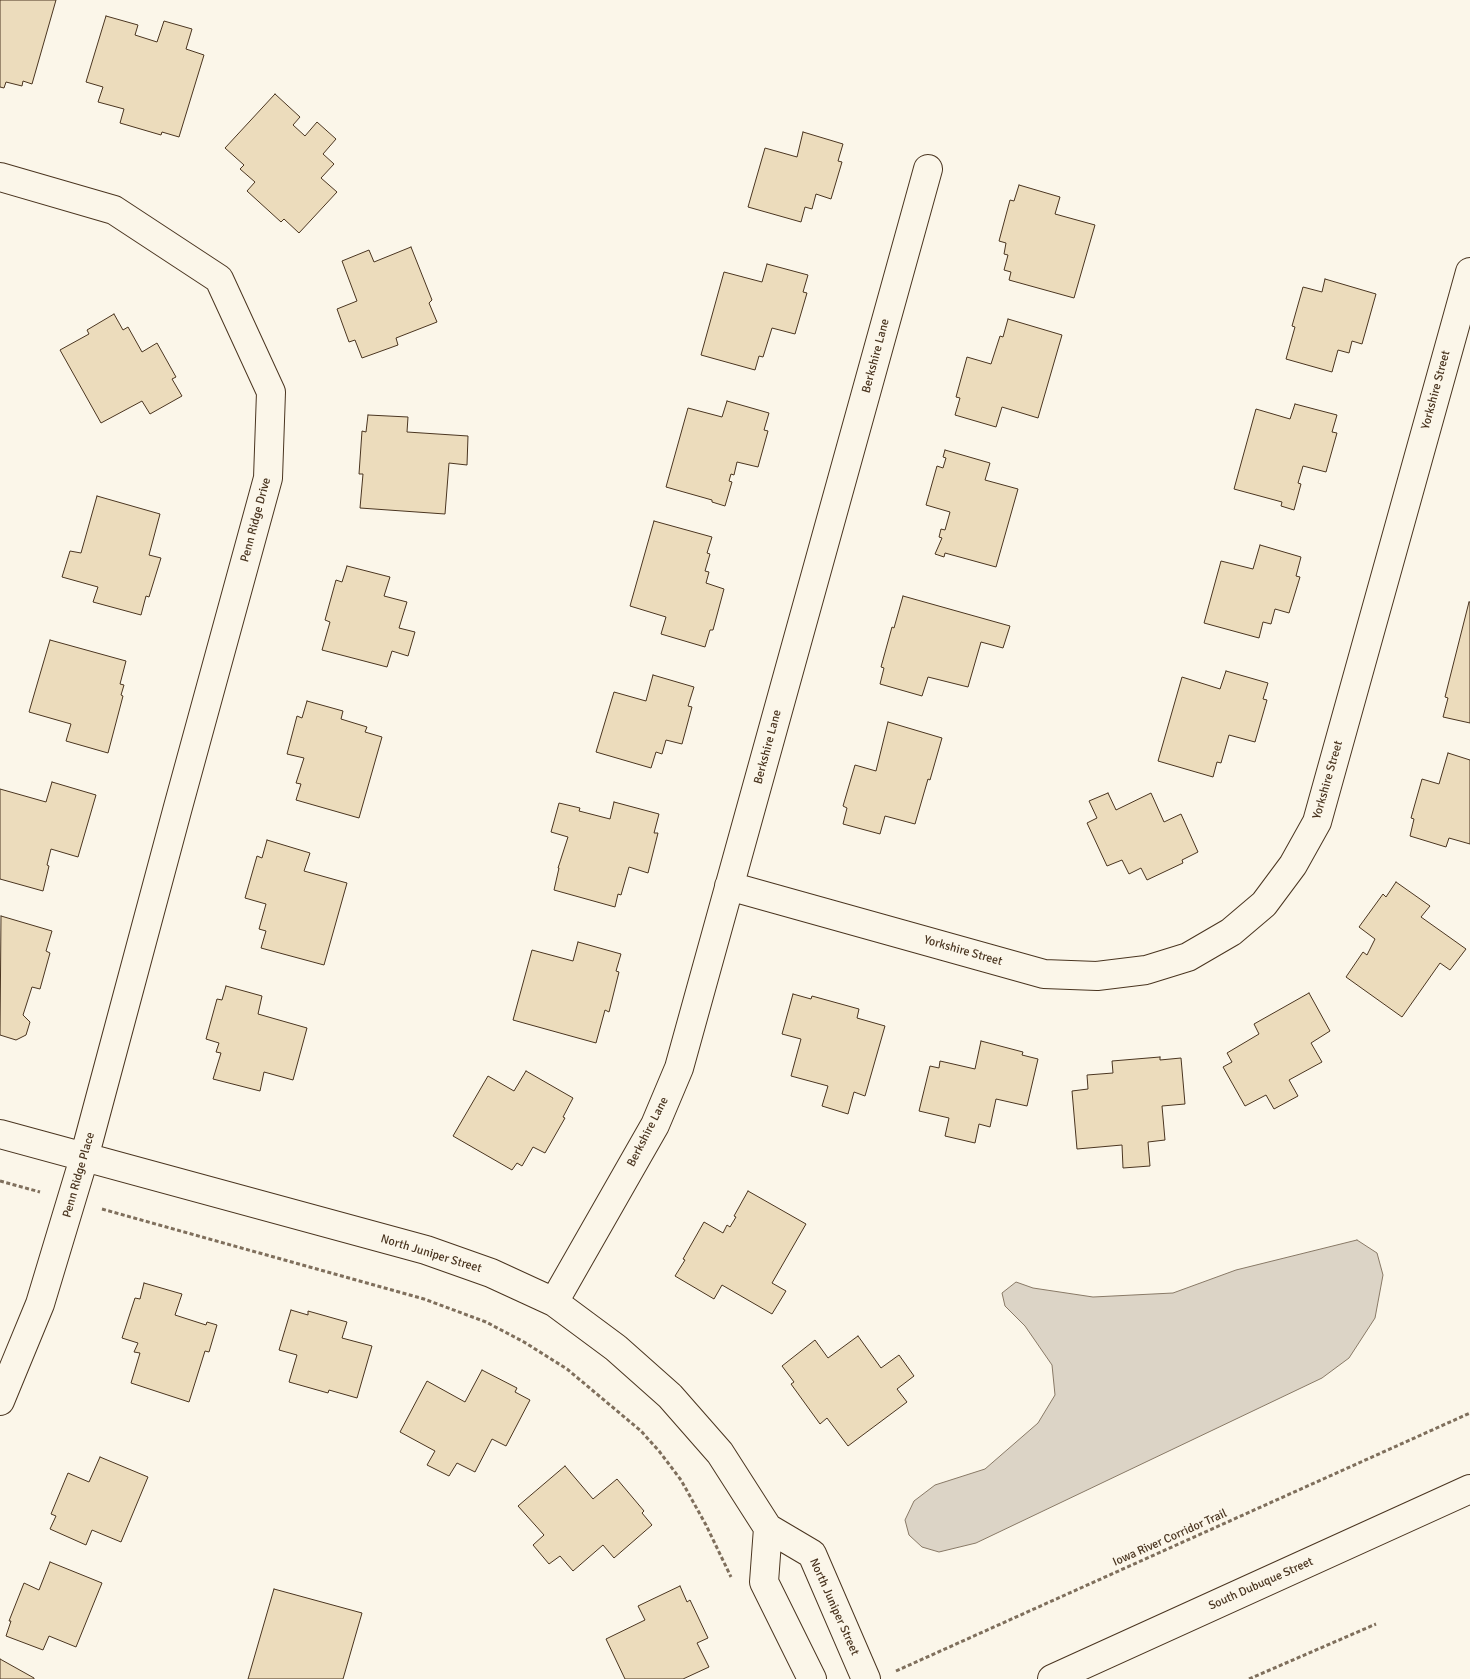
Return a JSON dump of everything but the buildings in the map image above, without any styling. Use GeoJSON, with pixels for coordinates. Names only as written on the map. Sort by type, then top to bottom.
{"type":"FeatureCollection","features":[{"type":"Feature","properties":{"kind":"street","name":"Berkshire Lane"},"geometry":{"type":"LineString","coordinates":[[554,1302],[655,1125],[679,1068],[928,169]]}},
{"type":"Feature","properties":{"kind":"street","name":"Penn Ridge Drive"},"geometry":{"type":"LineString","coordinates":[[0,177],[114,210],[218,279],[271,392],[268,478],[141,943]]}},
{"type":"Feature","properties":{"kind":"street","name":"Yorkshire Street"},"geometry":{"type":"LineString","coordinates":[[729,886],[1044,974],[1097,976],[1146,970],[1188,957],[1231,932],[1264,904],[1293,865],[1317,822],[1470,272]]}},
{"type":"Feature","properties":{"kind":"street","name":"Penn Ridge Place"},"geometry":{"type":"LineString","coordinates":[[0,1401],[40,1304],[84,1158],[141,943]]}},
{"type":"Feature","properties":{"kind":"street","name":"North Juniper Street"},"geometry":{"type":"LineString","coordinates":[[0,1134],[426,1250],[491,1273],[554,1302],[616,1348],[670,1396],[720,1453],[768,1528],[812,1554],[866,1679]]}},
{"type":"Feature","properties":{"kind":"street","name":"South Dubuque Street"},"geometry":{"type":"LineString","coordinates":[[1052,1679],[1470,1489]]}},
{"type":"Feature","properties":{"kind":"street"},"geometry":{"type":"LineString","coordinates":[[768,1528],[764,1582],[812,1679]]}},
{"type":"Feature","properties":{"kind":"path"},"geometry":{"type":"LineString","coordinates":[[0,1181],[424,1298],[486,1322],[524,1342],[567,1370],[641,1431],[659,1451],[681,1480],[706,1525],[734,1584]]}},
{"type":"Feature","properties":{"kind":"path","name":"Iowa River Corridor Trail"},"geometry":{"type":"LineString","coordinates":[[896,1671],[1470,1413]]}},
{"type":"Feature","properties":{"kind":"path"},"geometry":{"type":"LineString","coordinates":[[1249,1679],[1376,1624]]}},
{"type":"Feature","properties":{"kind":"shaded area"},"geometry":{"type":"Polygon","coordinates":[[[1357,1240],[1377,1253],[1383,1275],[1375,1318],[1349,1358],[1322,1378],[976,1543],[939,1552],[922,1547],[909,1535],[905,1520],[914,1501],[935,1485],[985,1469],[1038,1423],[1055,1395],[1052,1365],[1025,1326],[1005,1306],[1002,1293],[1016,1282],[1033,1288],[1093,1297],[1173,1293],[1236,1270],[1357,1240]]]}}]}
